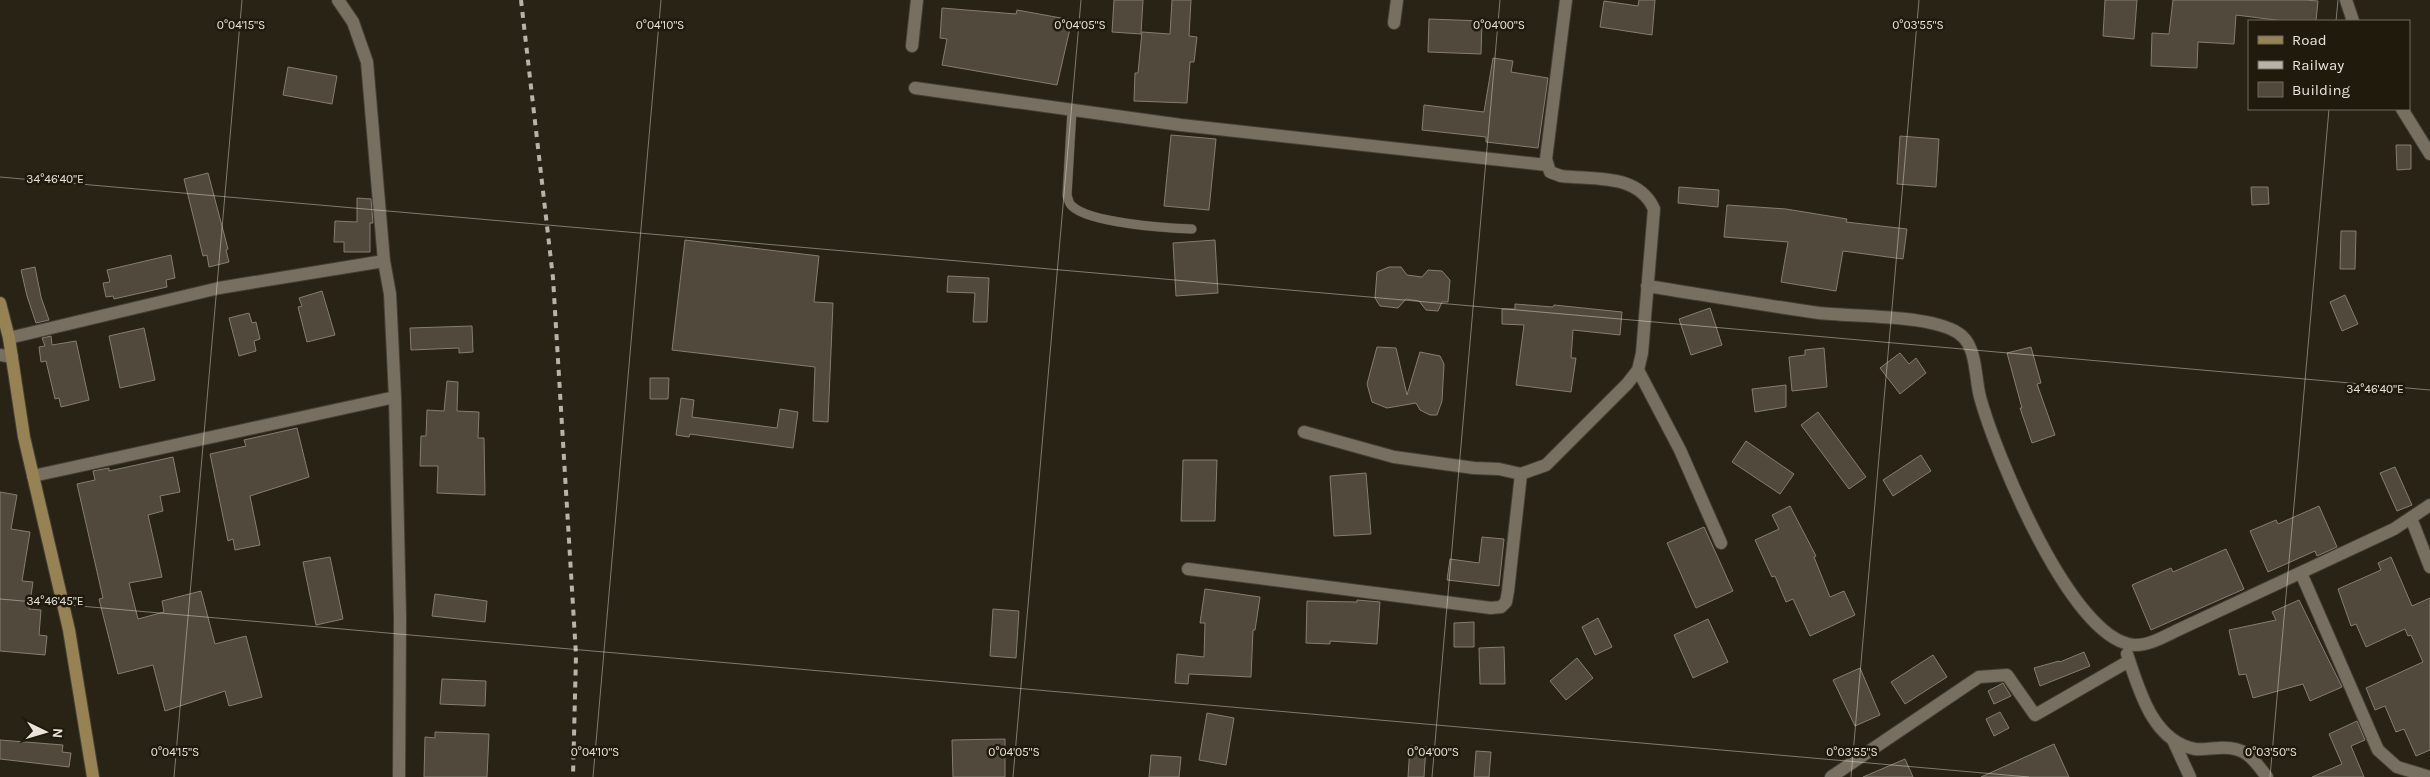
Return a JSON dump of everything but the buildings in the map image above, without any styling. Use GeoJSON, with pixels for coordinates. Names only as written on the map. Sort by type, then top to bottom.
{"type":"FeatureCollection","features":[{"type":"Feature","properties":{"kind":"street"},"geometry":{"type":"LineString","coordinates":[[338,0],[353,22],[367,62],[384,261],[390,294],[395,397],[400,617],[399,777]]}},
{"type":"Feature","properties":{"kind":"street"},"geometry":{"type":"LineString","coordinates":[[912,46],[917,0]]}},
{"type":"Feature","properties":{"kind":"street"},"geometry":{"type":"LineString","coordinates":[[1394,23],[1397,0]]}},
{"type":"Feature","properties":{"kind":"street"},"geometry":{"type":"LineString","coordinates":[[1304,432],[1394,457],[1474,468],[1500,469],[1521,474],[1546,465],[1627,384],[1638,370],[1642,353],[1654,210],[1649,198],[1641,190],[1630,184],[1561,176],[1550,172],[1547,166],[1546,159],[1566,0]]}},
{"type":"Feature","properties":{"kind":"street"},"geometry":{"type":"LineString","coordinates":[[2346,0],[2353,20]]}},
{"type":"Feature","properties":{"kind":"street"},"geometry":{"type":"LineString","coordinates":[[915,88],[1181,125],[1547,166]]}},
{"type":"Feature","properties":{"kind":"street"},"geometry":{"type":"LineString","coordinates":[[2403,110],[2430,154]]}},
{"type":"Feature","properties":{"kind":"street"},"geometry":{"type":"LineString","coordinates":[[9,338],[219,288],[384,261]]}},
{"type":"Feature","properties":{"kind":"street"},"geometry":{"type":"LineString","coordinates":[[1647,286],[1820,313],[1922,321],[1951,328],[1964,337],[1971,350],[1980,396],[2009,480],[2055,569],[2096,624],[2107,634],[2123,642],[2135,645],[2148,642],[2394,529],[2430,505]]}},
{"type":"Feature","properties":{"kind":"street"},"geometry":{"type":"LineString","coordinates":[[0,303],[9,338],[6,356],[69,630],[93,777]]}},
{"type":"Feature","properties":{"kind":"street"},"geometry":{"type":"LineString","coordinates":[[1638,370],[1680,450],[1720,543]]}},
{"type":"Feature","properties":{"kind":"street"},"geometry":{"type":"LineString","coordinates":[[33,476],[395,397]]}},
{"type":"Feature","properties":{"kind":"street"},"geometry":{"type":"LineString","coordinates":[[1188,569],[1491,608],[1501,607],[1506,602],[1508,591],[1521,474]]}},
{"type":"Feature","properties":{"kind":"street"},"geometry":{"type":"LineString","coordinates":[[2411,518],[2430,567]]}},
{"type":"Feature","properties":{"kind":"street"},"geometry":{"type":"LineString","coordinates":[[2301,573],[2378,750],[2399,772],[2430,777]]}},
{"type":"Feature","properties":{"kind":"street"},"geometry":{"type":"LineString","coordinates":[[2123,642],[2147,710],[2173,740],[2190,777]]}},
{"type":"Feature","properties":{"kind":"street"},"geometry":{"type":"LineString","coordinates":[[1830,777],[1979,677],[2007,674],[2036,715],[2129,661]]}},
{"type":"Feature","properties":{"kind":"street"},"geometry":{"type":"LineString","coordinates":[[2173,740],[2195,749],[2226,747],[2250,754],[2267,777]]}},
{"type":"Feature","properties":{"kind":"lane"},"geometry":{"type":"LineString","coordinates":[[1072,110],[1067,196],[1071,206],[1083,212],[1120,222],[1192,230]]}},
{"type":"Feature","properties":{"kind":"railway"},"geometry":{"type":"LineString","coordinates":[[521,0],[553,278],[576,655],[573,777]]}}]}
